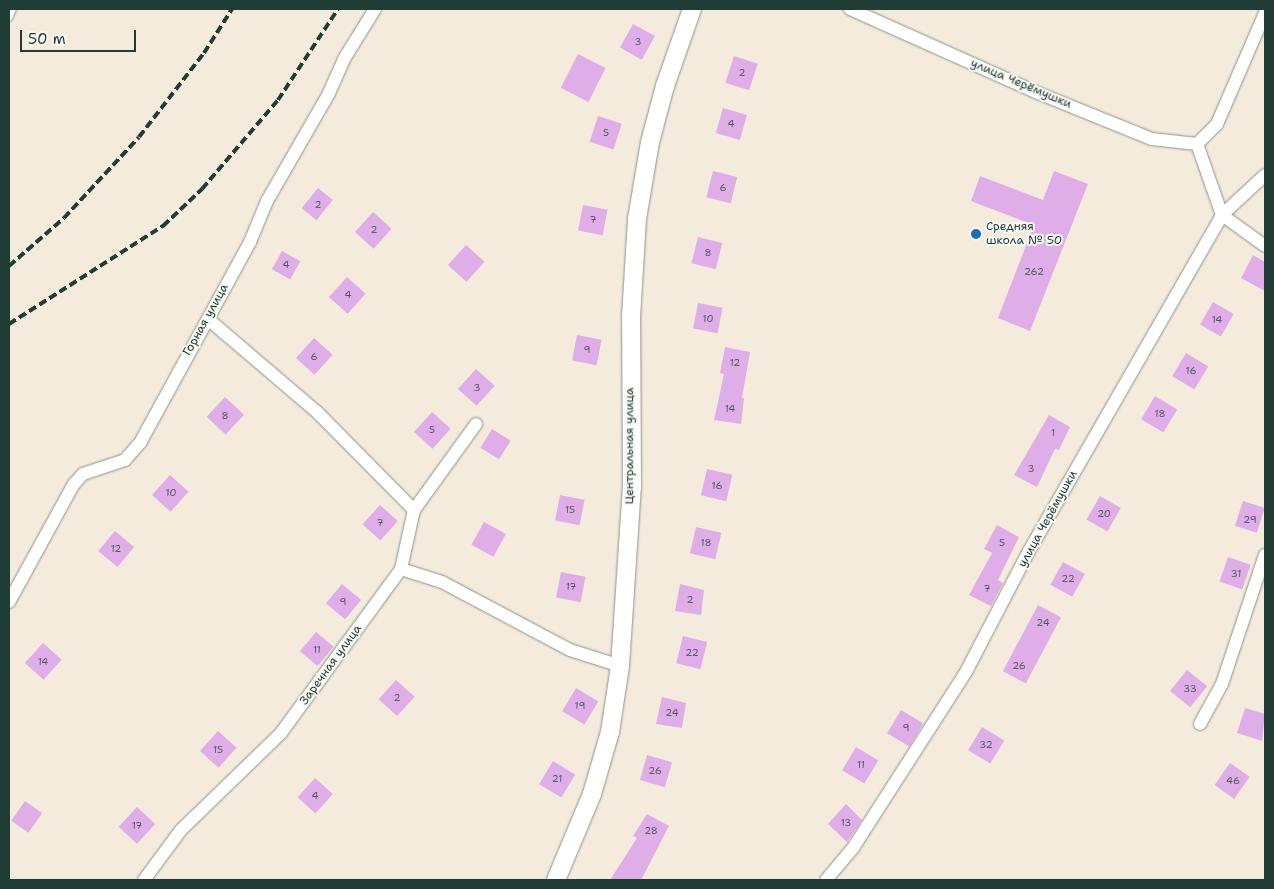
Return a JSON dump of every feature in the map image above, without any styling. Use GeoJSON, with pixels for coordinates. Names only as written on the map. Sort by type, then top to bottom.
{"type":"FeatureCollection","features":[{"type":"Feature","properties":{"kind":"street","name":"Горная улица"},"geometry":{"type":"LineString","coordinates":[[9,602],[74,484],[83,474],[108,468],[132,453],[250,242],[268,201],[329,93],[344,59],[375,9]]}},
{"type":"Feature","properties":{"kind":"street","name":"Центральная улица"},"geometry":{"type":"LineString","coordinates":[[556,880],[592,794],[610,732],[620,666],[632,487],[631,317],[637,219],[650,142],[665,86],[692,9]]}},
{"type":"Feature","properties":{"kind":"street","name":"улица Черёмушки"},"geometry":{"type":"LineString","coordinates":[[850,9],[1038,93],[1152,139],[1197,144]]}},
{"type":"Feature","properties":{"kind":"street"},"geometry":{"type":"LineString","coordinates":[[1265,13],[1217,124],[1197,144],[1222,215],[1265,246]]}},
{"type":"Feature","properties":{"kind":"street","name":"улица Черёмушки"},"geometry":{"type":"LineString","coordinates":[[826,880],[853,848],[966,672],[1029,551],[1222,215],[1265,176]]}},
{"type":"Feature","properties":{"kind":"street"},"geometry":{"type":"LineString","coordinates":[[208,319],[317,412],[414,510]]}},
{"type":"Feature","properties":{"kind":"street","name":"Заречная улица"},"geometry":{"type":"LineString","coordinates":[[144,880],[182,830],[281,733],[401,569],[414,510],[476,424]]}},
{"type":"Feature","properties":{"kind":"street"},"geometry":{"type":"LineString","coordinates":[[1200,724],[1222,684],[1265,555]]}},
{"type":"Feature","properties":{"kind":"street"},"geometry":{"type":"LineString","coordinates":[[401,569],[442,582],[570,650],[620,666]]}},
{"type":"Feature","properties":{"kind":"lane"},"geometry":{"type":"LineString","coordinates":[[9,18],[13,9]]}},
{"type":"Feature","properties":{"kind":"building"},"geometry":{"type":"Polygon","coordinates":[[[633,24],[655,36],[642,60],[620,48],[633,24]]]}},
{"type":"Feature","properties":{"kind":"building"},"geometry":{"type":"Polygon","coordinates":[[[578,54],[606,68],[588,102],[561,88],[578,54]]]}},
{"type":"Feature","properties":{"kind":"building"},"geometry":{"type":"Polygon","coordinates":[[[734,56],[758,64],[749,90],[725,83],[734,56]]]}},
{"type":"Feature","properties":{"kind":"building"},"geometry":{"type":"Polygon","coordinates":[[[723,108],[747,115],[740,140],[716,133],[723,108]]]}},
{"type":"Feature","properties":{"kind":"building"},"geometry":{"type":"Polygon","coordinates":[[[598,116],[622,124],[613,149],[590,142],[598,116]]]}},
{"type":"Feature","properties":{"kind":"building"},"geometry":{"type":"Polygon","coordinates":[[[713,171],[737,177],[731,203],[706,197],[713,171]]]}},
{"type":"Feature","properties":{"kind":"building","name":"Средняя школа № 50"},"geometry":{"type":"Polygon","coordinates":[[[1054,171],[1088,184],[1030,331],[998,318],[1034,225],[971,201],[980,176],[1043,200],[1054,171]]]}},
{"type":"Feature","properties":{"kind":"building"},"geometry":{"type":"Polygon","coordinates":[[[318,188],[333,200],[316,220],[302,208],[318,188]]]}},
{"type":"Feature","properties":{"kind":"building"},"geometry":{"type":"Polygon","coordinates":[[[583,205],[608,210],[603,235],[578,231],[583,205]]]}},
{"type":"Feature","properties":{"kind":"building"},"geometry":{"type":"Polygon","coordinates":[[[373,212],[392,229],[374,249],[355,232],[373,212]]]}},
{"type":"Feature","properties":{"kind":"building"},"geometry":{"type":"Polygon","coordinates":[[[698,237],[722,243],[716,269],[691,263],[698,237]]]}},
{"type":"Feature","properties":{"kind":"building"},"geometry":{"type":"Polygon","coordinates":[[[466,245],[485,262],[467,282],[448,265],[466,245]]]}},
{"type":"Feature","properties":{"kind":"building"},"geometry":{"type":"Polygon","coordinates":[[[282,251],[300,261],[290,280],[272,269],[282,251]]]}},
{"type":"Feature","properties":{"kind":"building"},"geometry":{"type":"Polygon","coordinates":[[[1253,255],[1265,262],[1265,291],[1241,278],[1253,255]]]}},
{"type":"Feature","properties":{"kind":"building"},"geometry":{"type":"Polygon","coordinates":[[[347,277],[366,294],[348,314],[329,297],[347,277]]]}},
{"type":"Feature","properties":{"kind":"building"},"geometry":{"type":"Polygon","coordinates":[[[1213,302],[1234,314],[1221,337],[1200,325],[1213,302]]]}},
{"type":"Feature","properties":{"kind":"building"},"geometry":{"type":"Polygon","coordinates":[[[698,303],[723,308],[718,333],[693,329],[698,303]]]}},
{"type":"Feature","properties":{"kind":"building"},"geometry":{"type":"Polygon","coordinates":[[[577,335],[602,340],[597,365],[572,361],[577,335]]]}},
{"type":"Feature","properties":{"kind":"building"},"geometry":{"type":"Polygon","coordinates":[[[314,338],[333,355],[315,375],[296,358],[314,338]]]}},
{"type":"Feature","properties":{"kind":"building"},"geometry":{"type":"Polygon","coordinates":[[[725,347],[750,352],[742,398],[744,398],[741,424],[714,420],[724,374],[720,373],[725,347]]]}},
{"type":"Feature","properties":{"kind":"building"},"geometry":{"type":"Polygon","coordinates":[[[1186,353],[1208,366],[1194,390],[1172,376],[1186,353]]]}},
{"type":"Feature","properties":{"kind":"building"},"geometry":{"type":"Polygon","coordinates":[[[476,369],[495,386],[477,406],[458,389],[476,369]]]}},
{"type":"Feature","properties":{"kind":"building"},"geometry":{"type":"Polygon","coordinates":[[[1155,396],[1177,409],[1163,433],[1141,419],[1155,396]]]}},
{"type":"Feature","properties":{"kind":"building"},"geometry":{"type":"Polygon","coordinates":[[[225,397],[244,415],[226,434],[207,417],[225,397]]]}},
{"type":"Feature","properties":{"kind":"building"},"geometry":{"type":"Polygon","coordinates":[[[432,412],[451,429],[433,449],[414,432],[432,412]]]}},
{"type":"Feature","properties":{"kind":"building"},"geometry":{"type":"Polygon","coordinates":[[[1049,415],[1070,427],[1059,450],[1055,449],[1037,487],[1014,475],[1049,415]]]}},
{"type":"Feature","properties":{"kind":"building"},"geometry":{"type":"Polygon","coordinates":[[[492,429],[511,441],[499,459],[480,448],[492,429]]]}},
{"type":"Feature","properties":{"kind":"building"},"geometry":{"type":"Polygon","coordinates":[[[707,469],[732,475],[726,501],[701,495],[707,469]]]}},
{"type":"Feature","properties":{"kind":"building"},"geometry":{"type":"Polygon","coordinates":[[[170,475],[189,492],[171,512],[152,495],[170,475]]]}},
{"type":"Feature","properties":{"kind":"building"},"geometry":{"type":"Polygon","coordinates":[[[560,495],[585,500],[580,525],[555,521],[560,495]]]}},
{"type":"Feature","properties":{"kind":"building"},"geometry":{"type":"Polygon","coordinates":[[[1100,496],[1121,508],[1107,531],[1086,519],[1100,496]]]}},
{"type":"Feature","properties":{"kind":"building"},"geometry":{"type":"Polygon","coordinates":[[[1243,501],[1265,508],[1257,533],[1235,526],[1243,501]]]}},
{"type":"Feature","properties":{"kind":"building"},"geometry":{"type":"Polygon","coordinates":[[[380,505],[398,521],[380,540],[363,524],[380,505]]]}},
{"type":"Feature","properties":{"kind":"building"},"geometry":{"type":"Polygon","coordinates":[[[484,522],[506,534],[493,557],[471,545],[484,522]]]}},
{"type":"Feature","properties":{"kind":"building"},"geometry":{"type":"Polygon","coordinates":[[[997,525],[1019,537],[998,580],[1003,583],[991,606],[969,595],[992,553],[984,549],[997,525]]]}},
{"type":"Feature","properties":{"kind":"building"},"geometry":{"type":"Polygon","coordinates":[[[696,527],[721,533],[715,559],[690,553],[696,527]]]}},
{"type":"Feature","properties":{"kind":"building"},"geometry":{"type":"Polygon","coordinates":[[[115,531],[134,547],[117,567],[98,551],[115,531]]]}},
{"type":"Feature","properties":{"kind":"building"},"geometry":{"type":"Polygon","coordinates":[[[1228,557],[1251,565],[1242,589],[1220,582],[1228,557]]]}},
{"type":"Feature","properties":{"kind":"building"},"geometry":{"type":"Polygon","coordinates":[[[1063,562],[1085,574],[1072,597],[1050,585],[1063,562]]]}},
{"type":"Feature","properties":{"kind":"building"},"geometry":{"type":"Polygon","coordinates":[[[561,572],[586,577],[581,602],[556,598],[561,572]]]}},
{"type":"Feature","properties":{"kind":"building"},"geometry":{"type":"Polygon","coordinates":[[[342,584],[361,600],[345,619],[326,603],[342,584]]]}},
{"type":"Feature","properties":{"kind":"building"},"geometry":{"type":"Polygon","coordinates":[[[680,584],[704,590],[701,615],[675,611],[680,584]]]}},
{"type":"Feature","properties":{"kind":"building"},"geometry":{"type":"Polygon","coordinates":[[[1038,605],[1061,617],[1026,683],[1003,671],[1038,605]]]}},
{"type":"Feature","properties":{"kind":"building"},"geometry":{"type":"Polygon","coordinates":[[[316,632],[334,647],[318,666],[300,651],[316,632]]]}},
{"type":"Feature","properties":{"kind":"building"},"geometry":{"type":"Polygon","coordinates":[[[683,636],[707,642],[700,669],[676,663],[683,636]]]}},
{"type":"Feature","properties":{"kind":"building"},"geometry":{"type":"Polygon","coordinates":[[[43,643],[62,660],[44,680],[25,663],[43,643]]]}},
{"type":"Feature","properties":{"kind":"building"},"geometry":{"type":"Polygon","coordinates":[[[1187,670],[1207,686],[1190,707],[1170,691],[1187,670]]]}},
{"type":"Feature","properties":{"kind":"building"},"geometry":{"type":"Polygon","coordinates":[[[396,680],[415,697],[397,716],[379,699],[396,680]]]}},
{"type":"Feature","properties":{"kind":"building"},"geometry":{"type":"Polygon","coordinates":[[[576,688],[598,701],[584,725],[562,711],[576,688]]]}},
{"type":"Feature","properties":{"kind":"building"},"geometry":{"type":"Polygon","coordinates":[[[662,697],[686,703],[682,728],[656,724],[662,697]]]}},
{"type":"Feature","properties":{"kind":"building"},"geometry":{"type":"Polygon","coordinates":[[[1245,708],[1265,714],[1262,741],[1237,733],[1245,708]]]}},
{"type":"Feature","properties":{"kind":"building"},"geometry":{"type":"Polygon","coordinates":[[[901,710],[923,723],[909,747],[887,733],[901,710]]]}},
{"type":"Feature","properties":{"kind":"building"},"geometry":{"type":"Polygon","coordinates":[[[982,727],[1004,740],[990,764],[968,750],[982,727]]]}},
{"type":"Feature","properties":{"kind":"building"},"geometry":{"type":"Polygon","coordinates":[[[218,731],[237,748],[219,768],[200,751],[218,731]]]}},
{"type":"Feature","properties":{"kind":"building"},"geometry":{"type":"Polygon","coordinates":[[[856,747],[878,760],[864,784],[842,770],[856,747]]]}},
{"type":"Feature","properties":{"kind":"building"},"geometry":{"type":"Polygon","coordinates":[[[647,755],[672,762],[665,787],[640,780],[647,755]]]}},
{"type":"Feature","properties":{"kind":"building"},"geometry":{"type":"Polygon","coordinates":[[[553,761],[575,774],[561,798],[539,784],[553,761]]]}},
{"type":"Feature","properties":{"kind":"building"},"geometry":{"type":"Polygon","coordinates":[[[1230,763],[1250,777],[1234,799],[1215,785],[1230,763]]]}},
{"type":"Feature","properties":{"kind":"building"},"geometry":{"type":"Polygon","coordinates":[[[315,778],[333,794],[315,813],[298,797],[315,778]]]}},
{"type":"Feature","properties":{"kind":"building"},"geometry":{"type":"Polygon","coordinates":[[[25,801],[42,813],[28,833],[11,821],[25,801]]]}},
{"type":"Feature","properties":{"kind":"building"},"geometry":{"type":"Polygon","coordinates":[[[846,804],[862,820],[847,842],[828,824],[846,804]]]}},
{"type":"Feature","properties":{"kind":"building"},"geometry":{"type":"Polygon","coordinates":[[[137,807],[155,824],[137,844],[119,827],[137,807]]]}},
{"type":"Feature","properties":{"kind":"building"},"geometry":{"type":"Polygon","coordinates":[[[647,814],[669,826],[641,880],[610,880],[637,838],[633,836],[647,814]]]}},
{"type":"Feature","properties":{"kind":"railway"},"geometry":{"type":"LineString","coordinates":[[9,266],[64,218],[139,137],[204,53],[232,9]]}},
{"type":"Feature","properties":{"kind":"railway"},"geometry":{"type":"LineString","coordinates":[[9,324],[163,226],[202,189],[278,100],[338,9]]}},
{"type":"Feature","properties":{"kind":"place","name":"Средняя школа № 50"},"geometry":{"type":"Point","coordinates":[976,234]}}]}
